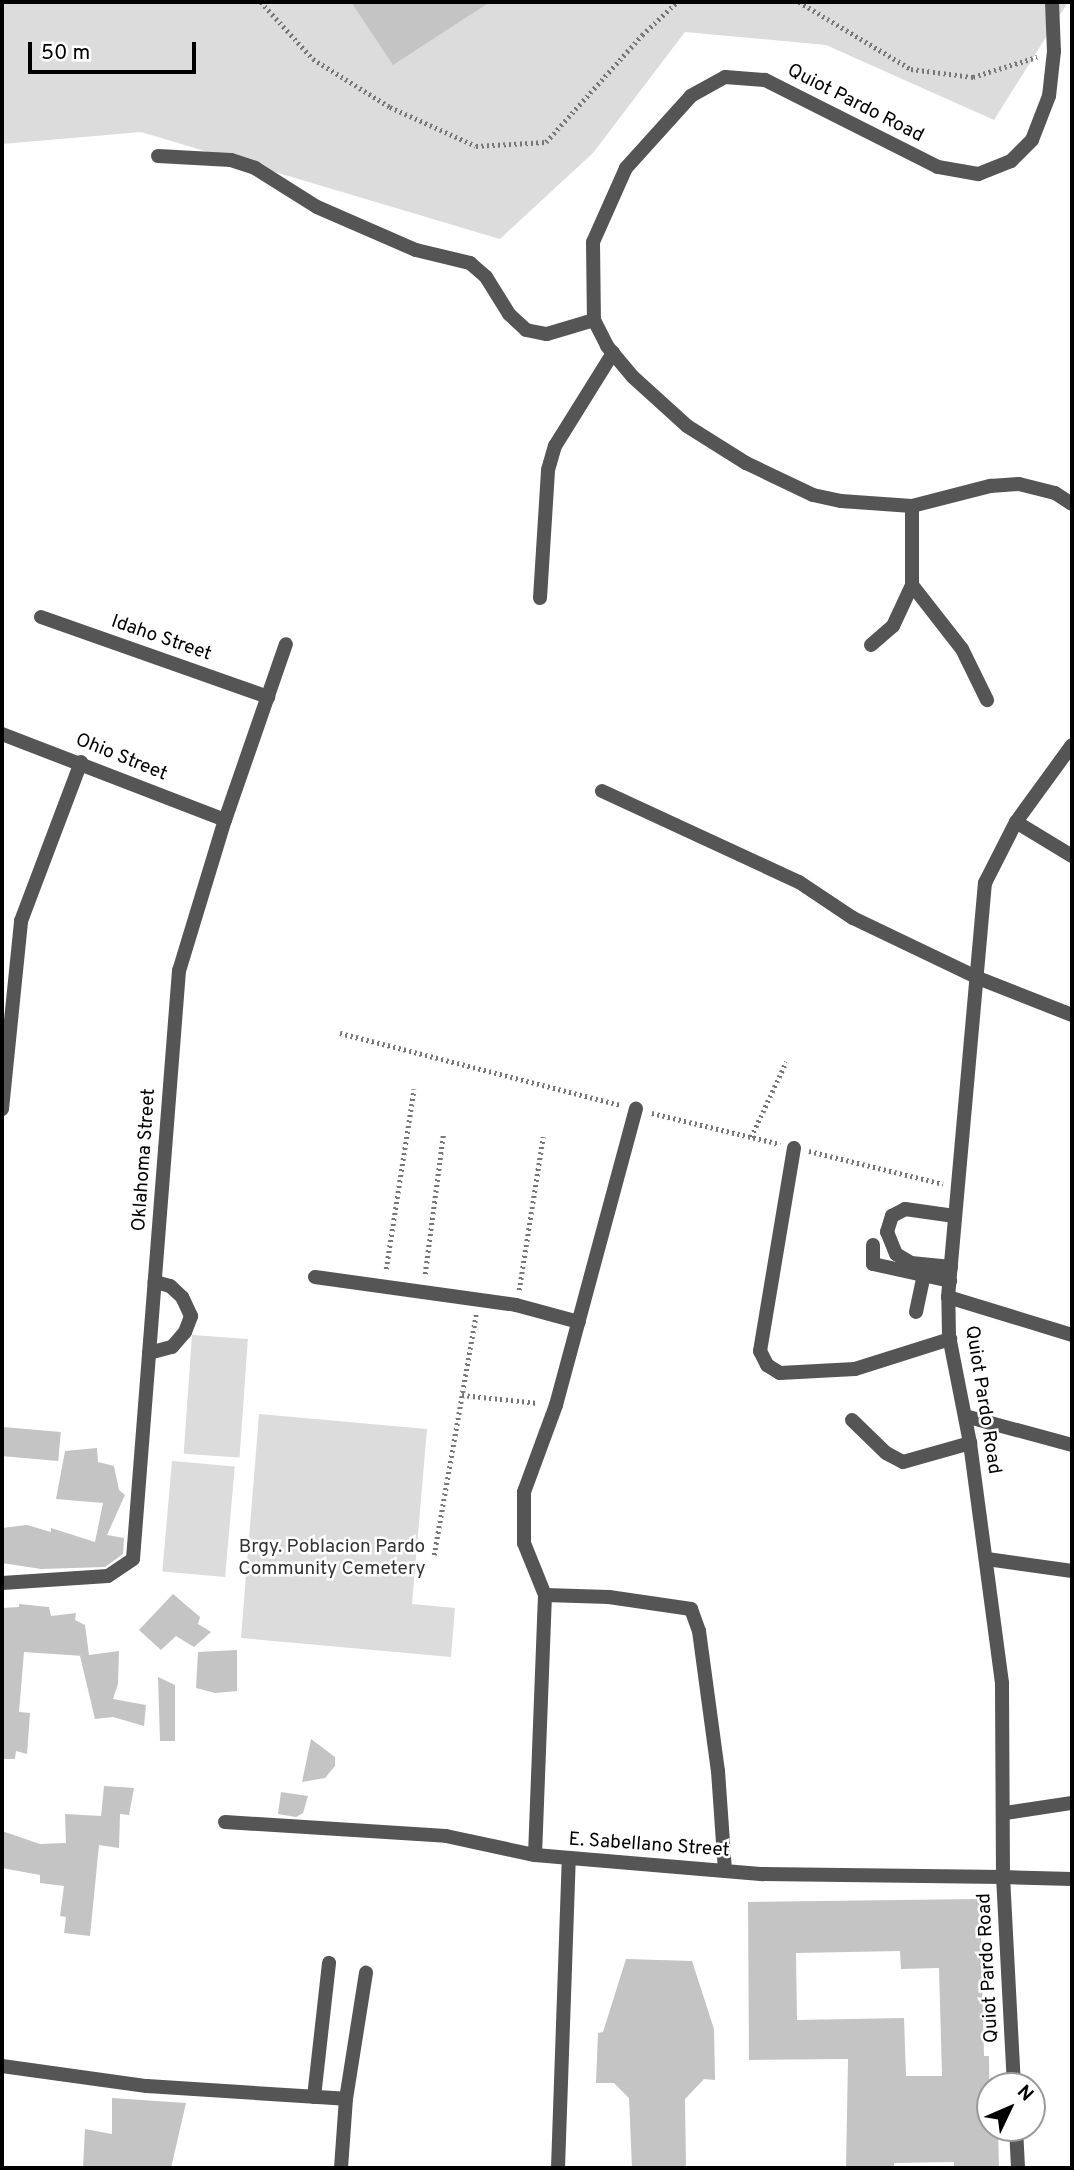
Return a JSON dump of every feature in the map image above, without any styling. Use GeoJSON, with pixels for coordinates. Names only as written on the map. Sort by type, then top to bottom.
{"type":"FeatureCollection","features":[{"type":"Feature","properties":{"kind":"street","name":"Quiot Pardo Road"},"geometry":{"type":"LineString","coordinates":[[1052,2],[1054,51],[1049,96],[1032,140],[1011,161],[978,174],[938,167],[765,80],[725,77],[691,96],[626,168],[593,242],[594,320],[613,353],[634,377],[687,426],[746,463],[813,495],[841,501],[912,506],[990,486],[1019,484],[1055,493],[1072,504]]}},
{"type":"Feature","properties":{"kind":"street"},"geometry":{"type":"LineString","coordinates":[[158,156],[231,160],[255,169],[317,207],[416,250],[470,263],[486,277],[509,314],[526,330],[547,334],[594,320]]}},
{"type":"Feature","properties":{"kind":"street"},"geometry":{"type":"LineString","coordinates":[[540,598],[551,458],[567,424],[613,353]]}},
{"type":"Feature","properties":{"kind":"street"},"geometry":{"type":"LineString","coordinates":[[870,645],[893,626],[912,584],[912,506]]}},
{"type":"Feature","properties":{"kind":"street"},"geometry":{"type":"LineString","coordinates":[[912,584],[962,649],[987,700]]}},
{"type":"Feature","properties":{"kind":"street","name":"Idaho Street"},"geometry":{"type":"LineString","coordinates":[[41,617],[268,697]]}},
{"type":"Feature","properties":{"kind":"street","name":"Oklahoma Street"},"geometry":{"type":"LineString","coordinates":[[2,1583],[107,1576],[133,1559],[179,971],[225,820],[286,644]]}},
{"type":"Feature","properties":{"kind":"street","name":"Ohio Street"},"geometry":{"type":"LineString","coordinates":[[2,734],[81,762],[225,820]]}},
{"type":"Feature","properties":{"kind":"street","name":"Quiot Pardo Road"},"geometry":{"type":"LineString","coordinates":[[1013,2072],[1003,1877],[1005,1813],[1002,1683],[970,1443],[950,1339],[948,1297],[985,883],[1016,822],[1072,745]]}},
{"type":"Feature","properties":{"kind":"street"},"geometry":{"type":"LineString","coordinates":[[2,1109],[21,921],[81,762]]}},
{"type":"Feature","properties":{"kind":"street"},"geometry":{"type":"LineString","coordinates":[[602,791],[799,882],[853,918],[978,978],[1072,1015]]}},
{"type":"Feature","properties":{"kind":"street"},"geometry":{"type":"LineString","coordinates":[[1016,822],[1072,856]]}},
{"type":"Feature","properties":{"kind":"street"},"geometry":{"type":"LineString","coordinates":[[535,1856],[545,1595],[524,1543],[524,1492],[556,1405],[636,1109]]}},
{"type":"Feature","properties":{"kind":"street"},"geometry":{"type":"LineString","coordinates":[[794,1148],[760,1351],[766,1365],[780,1373],[810,1374],[855,1369],[950,1339]]}},
{"type":"Feature","properties":{"kind":"street"},"geometry":{"type":"LineString","coordinates":[[950,1274],[911,1263],[895,1254],[887,1232],[892,1216],[905,1209],[956,1216]]}},
{"type":"Feature","properties":{"kind":"street"},"geometry":{"type":"LineString","coordinates":[[873,1245],[873,1264],[924,1275],[950,1274]]}},
{"type":"Feature","properties":{"kind":"street"},"geometry":{"type":"LineString","coordinates":[[916,1312],[924,1275]]}},
{"type":"Feature","properties":{"kind":"street"},"geometry":{"type":"LineString","coordinates":[[315,1277],[516,1305],[579,1322]]}},
{"type":"Feature","properties":{"kind":"street"},"geometry":{"type":"LineString","coordinates":[[149,1353],[172,1347],[185,1332],[191,1316],[182,1297],[170,1286],[155,1282]]}},
{"type":"Feature","properties":{"kind":"street"},"geometry":{"type":"LineString","coordinates":[[948,1297],[1072,1335]]}},
{"type":"Feature","properties":{"kind":"street"},"geometry":{"type":"LineString","coordinates":[[965,1416],[1072,1445]]}},
{"type":"Feature","properties":{"kind":"street"},"geometry":{"type":"LineString","coordinates":[[852,1420],[886,1453],[903,1462],[970,1443]]}},
{"type":"Feature","properties":{"kind":"street"},"geometry":{"type":"LineString","coordinates":[[987,1559],[1072,1571]]}},
{"type":"Feature","properties":{"kind":"street"},"geometry":{"type":"LineString","coordinates":[[545,1595],[609,1597],[691,1609],[699,1631],[718,1771],[725,1871]]}},
{"type":"Feature","properties":{"kind":"street"},"geometry":{"type":"LineString","coordinates":[[1005,1813],[1072,1803]]}},
{"type":"Feature","properties":{"kind":"street","name":"E. Sabellano Street"},"geometry":{"type":"LineString","coordinates":[[225,1822],[446,1836],[535,1856],[725,1871],[1072,1879]]}},
{"type":"Feature","properties":{"kind":"street"},"geometry":{"type":"LineString","coordinates":[[558,2168],[569,1859]]}},
{"type":"Feature","properties":{"kind":"street"},"geometry":{"type":"LineString","coordinates":[[314,2097],[328,1963]]}},
{"type":"Feature","properties":{"kind":"street"},"geometry":{"type":"LineString","coordinates":[[341,2168],[346,2099],[366,1973]]}},
{"type":"Feature","properties":{"kind":"street"},"geometry":{"type":"LineString","coordinates":[[2,2066],[146,2086],[346,2099]]}},
{"type":"Feature","properties":{"kind":"street"},"geometry":{"type":"LineString","coordinates":[[1017,2142],[1018,2168]]}},
{"type":"Feature","properties":{"kind":"path"},"geometry":{"type":"LineString","coordinates":[[261,2],[313,60],[390,107],[476,146],[546,142],[642,35],[677,2]]}},
{"type":"Feature","properties":{"kind":"path"},"geometry":{"type":"LineString","coordinates":[[799,2],[911,69],[973,77],[1054,51]]}},
{"type":"Feature","properties":{"kind":"path"},"geometry":{"type":"LineString","coordinates":[[340,1033],[636,1109]]}},
{"type":"Feature","properties":{"kind":"path"},"geometry":{"type":"LineString","coordinates":[[751,1137],[786,1062]]}},
{"type":"Feature","properties":{"kind":"path"},"geometry":{"type":"LineString","coordinates":[[383,1287],[414,1090]]}},
{"type":"Feature","properties":{"kind":"path"},"geometry":{"type":"LineString","coordinates":[[422,1293],[443,1135]]}},
{"type":"Feature","properties":{"kind":"path"},"geometry":{"type":"LineString","coordinates":[[516,1305],[543,1137]]}},
{"type":"Feature","properties":{"kind":"path"},"geometry":{"type":"LineString","coordinates":[[434,1555],[479,1300]]}},
{"type":"Feature","properties":{"kind":"path"},"geometry":{"type":"LineString","coordinates":[[462,1395],[556,1405]]}},
{"type":"Feature","properties":{"kind":"green space"},"geometry":{"type":"Polygon","coordinates":[[[2,2],[1068,2],[994,120],[826,45],[685,32],[593,153],[500,239],[141,132],[2,144],[2,2]]]}},
{"type":"Feature","properties":{"kind":"green space"},"geometry":{"type":"Polygon","coordinates":[[[192,1335],[248,1339],[240,1458],[184,1454],[192,1335]]]}},
{"type":"Feature","properties":{"kind":"green space","name":"Brgy. Poblacion Pardo Community Cemetery"},"geometry":{"type":"Polygon","coordinates":[[[259,1414],[427,1429],[412,1604],[455,1608],[451,1657],[241,1638],[259,1414]]]}},
{"type":"Feature","properties":{"kind":"green space"},"geometry":{"type":"Polygon","coordinates":[[[172,1461],[235,1466],[225,1577],[162,1572],[172,1461]]]}},
{"type":"Feature","properties":{"kind":"building"},"geometry":{"type":"Polygon","coordinates":[[[351,2],[490,2],[393,65],[351,2]]]}},
{"type":"Feature","properties":{"kind":"building"},"geometry":{"type":"Polygon","coordinates":[[[3,1427],[61,1432],[58,1461],[2,1456],[3,1427]]]}},
{"type":"Feature","properties":{"kind":"building"},"geometry":{"type":"Polygon","coordinates":[[[97,1448],[98,1462],[114,1466],[119,1490],[125,1495],[107,1535],[124,1538],[123,1554],[105,1567],[41,1569],[2,1563],[2,1528],[27,1525],[51,1532],[51,1528],[95,1542],[103,1503],[56,1499],[65,1451],[97,1448]]]}},
{"type":"Feature","properties":{"kind":"building"},"geometry":{"type":"Polygon","coordinates":[[[173,1594],[200,1617],[198,1624],[211,1632],[194,1647],[176,1636],[161,1650],[139,1630],[173,1594]]]}},
{"type":"Feature","properties":{"kind":"building"},"geometry":{"type":"Polygon","coordinates":[[[19,1604],[49,1607],[51,1616],[76,1613],[75,1620],[85,1625],[89,1655],[119,1651],[118,1684],[113,1699],[146,1705],[144,1726],[113,1717],[95,1719],[80,1656],[83,1656],[24,1652],[19,1712],[30,1713],[27,1754],[16,1751],[15,1759],[2,1759],[2,1608],[19,1607],[19,1604]]]}},
{"type":"Feature","properties":{"kind":"building"},"geometry":{"type":"Polygon","coordinates":[[[237,1650],[237,1691],[215,1693],[196,1688],[198,1652],[237,1650]]]}},
{"type":"Feature","properties":{"kind":"building"},"geometry":{"type":"Polygon","coordinates":[[[158,1677],[175,1685],[175,1741],[160,1741],[158,1677]]]}},
{"type":"Feature","properties":{"kind":"building"},"geometry":{"type":"Polygon","coordinates":[[[311,1739],[335,1757],[335,1766],[325,1778],[302,1782],[311,1739]]]}},
{"type":"Feature","properties":{"kind":"building"},"geometry":{"type":"Polygon","coordinates":[[[104,1786],[134,1788],[129,1815],[120,1814],[119,1848],[99,1845],[90,1936],[64,1933],[66,1917],[60,1916],[64,1886],[40,1883],[40,1875],[2,1868],[2,1831],[40,1844],[66,1843],[65,1814],[101,1816],[104,1786]]]}},
{"type":"Feature","properties":{"kind":"building"},"geometry":{"type":"Polygon","coordinates":[[[281,1792],[308,1796],[303,1813],[296,1817],[278,1814],[281,1792]]]}},
{"type":"Feature","properties":{"kind":"building"},"geometry":{"type":"Polygon","coordinates":[[[980,1899],[984,2056],[989,2056],[989,2072],[976,2072],[976,2142],[998,2142],[999,2168],[954,2168],[954,2162],[894,2163],[894,2168],[846,2168],[848,2059],[749,2060],[748,1902],[980,1899]],[[900,1951],[796,1953],[797,2020],[904,2018],[906,2076],[942,2076],[939,1968],[901,1969],[900,1951]]]}},
{"type":"Feature","properties":{"kind":"building"},"geometry":{"type":"Polygon","coordinates":[[[626,1959],[692,1961],[714,2029],[715,2080],[704,2079],[685,2099],[686,2168],[632,2168],[629,2098],[614,2083],[596,2083],[598,2033],[603,2032],[626,1959]]]}},
{"type":"Feature","properties":{"kind":"building"},"geometry":{"type":"Polygon","coordinates":[[[112,2098],[186,2103],[171,2168],[83,2168],[85,2129],[112,2134],[112,2098]]]}}]}
